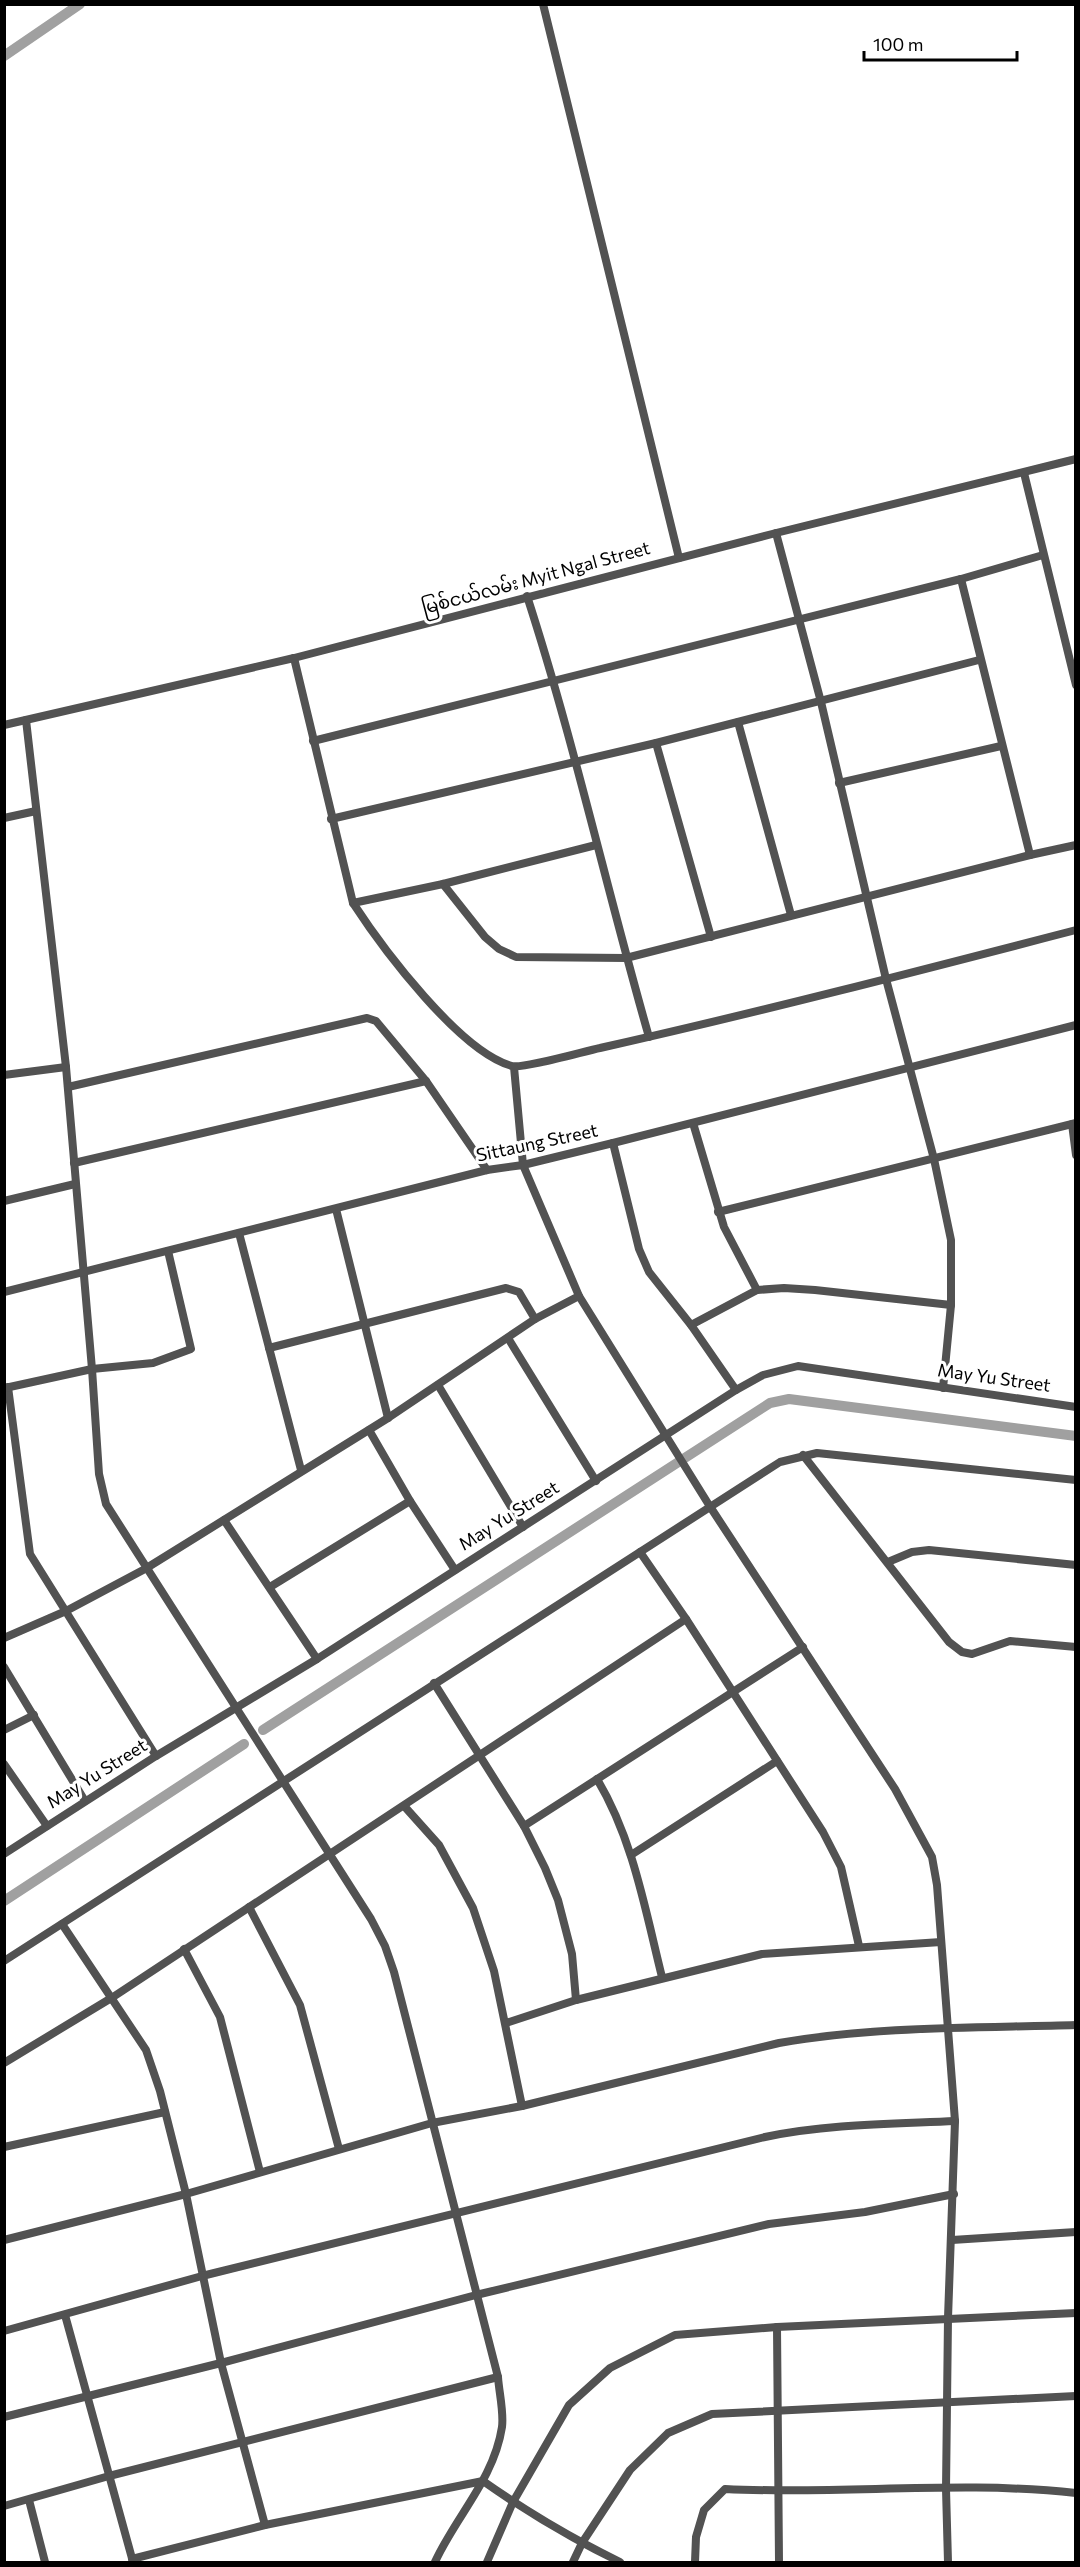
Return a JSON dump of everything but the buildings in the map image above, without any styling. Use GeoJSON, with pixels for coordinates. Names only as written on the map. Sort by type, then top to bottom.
{"type":"FeatureCollection","features":[{"type":"Feature","properties":{"kind":"street"},"geometry":{"type":"LineString","coordinates":[[543,4],[679,558]]}},
{"type":"Feature","properties":{"kind":"street","name":"မြစ်ငယ်လမ်း Myit Ngal Street"},"geometry":{"type":"LineString","coordinates":[[4,725],[294,658],[527,596],[1076,459]]}},
{"type":"Feature","properties":{"kind":"street"},"geometry":{"type":"LineString","coordinates":[[1024,473],[1076,685]]}},
{"type":"Feature","properties":{"kind":"street"},"geometry":{"type":"LineString","coordinates":[[776,533],[821,702],[886,979],[934,1159],[951,1240],[951,1305],[943,1388]]}},
{"type":"Feature","properties":{"kind":"street"},"geometry":{"type":"LineString","coordinates":[[313,741],[961,579],[1043,555]]}},
{"type":"Feature","properties":{"kind":"street"},"geometry":{"type":"LineString","coordinates":[[961,579],[979,660],[1030,855]]}},
{"type":"Feature","properties":{"kind":"street"},"geometry":{"type":"LineString","coordinates":[[527,596],[555,681],[596,845],[649,1037]]}},
{"type":"Feature","properties":{"kind":"street"},"geometry":{"type":"LineString","coordinates":[[294,658],[353,903],[373,934],[448,1022],[482,1052],[514,1067],[649,1037],[1076,930]]}},
{"type":"Feature","properties":{"kind":"street"},"geometry":{"type":"LineString","coordinates":[[331,819],[656,743],[979,660]]}},
{"type":"Feature","properties":{"kind":"street"},"geometry":{"type":"LineString","coordinates":[[26,720],[66,1067],[99,1474],[106,1504],[284,1781],[385,1946],[394,1972],[498,2377],[503,2425],[495,2456],[483,2481],[435,2562]]}},
{"type":"Feature","properties":{"kind":"street"},"geometry":{"type":"LineString","coordinates":[[738,722],[791,915]]}},
{"type":"Feature","properties":{"kind":"street"},"geometry":{"type":"LineString","coordinates":[[656,743],[711,938]]}},
{"type":"Feature","properties":{"kind":"street"},"geometry":{"type":"LineString","coordinates":[[839,783],[1001,746]]}},
{"type":"Feature","properties":{"kind":"street"},"geometry":{"type":"LineString","coordinates":[[4,818],[36,811]]}},
{"type":"Feature","properties":{"kind":"street"},"geometry":{"type":"LineString","coordinates":[[353,903],[443,884],[596,845]]}},
{"type":"Feature","properties":{"kind":"street"},"geometry":{"type":"LineString","coordinates":[[443,884],[485,937],[499,949],[516,957],[626,958],[1076,845]]}},
{"type":"Feature","properties":{"kind":"street"},"geometry":{"type":"LineString","coordinates":[[68,1087],[360,1018],[376,1021],[426,1081],[487,1170]]}},
{"type":"Feature","properties":{"kind":"street","name":"Sittaung Street"},"geometry":{"type":"LineString","coordinates":[[4,1292],[487,1170],[523,1165],[613,1143],[1076,1025]]}},
{"type":"Feature","properties":{"kind":"street"},"geometry":{"type":"LineString","coordinates":[[4,1075],[66,1067]]}},
{"type":"Feature","properties":{"kind":"street"},"geometry":{"type":"LineString","coordinates":[[514,1067],[523,1165],[579,1296],[709,1505],[895,1789],[932,1857],[955,2121],[948,2318],[946,2489],[948,2562]]}},
{"type":"Feature","properties":{"kind":"street"},"geometry":{"type":"LineString","coordinates":[[74,1163],[426,1081]]}},
{"type":"Feature","properties":{"kind":"street"},"geometry":{"type":"LineString","coordinates":[[693,1123],[718,1212],[735,1250],[758,1290]]}},
{"type":"Feature","properties":{"kind":"street"},"geometry":{"type":"LineString","coordinates":[[718,1212],[1074,1123],[1076,1155]]}},
{"type":"Feature","properties":{"kind":"street"},"geometry":{"type":"LineString","coordinates":[[613,1143],[639,1249],[649,1272],[691,1325],[736,1390]]}},
{"type":"Feature","properties":{"kind":"street"},"geometry":{"type":"LineString","coordinates":[[4,1201],[75,1184]]}},
{"type":"Feature","properties":{"kind":"street"},"geometry":{"type":"LineString","coordinates":[[336,1209],[388,1418]]}},
{"type":"Feature","properties":{"kind":"street"},"geometry":{"type":"LineString","coordinates":[[239,1233],[301,1470]]}},
{"type":"Feature","properties":{"kind":"street"},"geometry":{"type":"LineString","coordinates":[[156,1756],[30,1554],[6,1388],[92,1369],[153,1363],[191,1349],[168,1251]]}},
{"type":"Feature","properties":{"kind":"street"},"geometry":{"type":"LineString","coordinates":[[269,1348],[506,1288],[519,1292],[535,1319]]}},
{"type":"Feature","properties":{"kind":"street"},"geometry":{"type":"LineString","coordinates":[[691,1325],[758,1290],[784,1288],[951,1305]]}},
{"type":"Feature","properties":{"kind":"street"},"geometry":{"type":"LineString","coordinates":[[4,1638],[66,1611],[146,1569],[301,1470],[388,1418],[535,1319],[579,1296]]}},
{"type":"Feature","properties":{"kind":"street"},"geometry":{"type":"LineString","coordinates":[[508,1338],[596,1481]]}},
{"type":"Feature","properties":{"kind":"street","name":"May Yu Street"},"geometry":{"type":"LineString","coordinates":[[4,1854],[156,1756],[317,1659],[666,1434],[763,1375],[798,1366],[1076,1407]]}},
{"type":"Feature","properties":{"kind":"street"},"geometry":{"type":"LineString","coordinates":[[438,1385],[524,1527]]}},
{"type":"Feature","properties":{"kind":"street"},"geometry":{"type":"LineString","coordinates":[[369,1430],[410,1501],[455,1570]]}},
{"type":"Feature","properties":{"kind":"street"},"geometry":{"type":"LineString","coordinates":[[4,1961],[640,1552],[709,1505],[780,1462],[818,1453],[1076,1480]]}},
{"type":"Feature","properties":{"kind":"street"},"geometry":{"type":"LineString","coordinates":[[803,1455],[949,1642],[962,1652],[972,1654],[1011,1641],[1076,1647]]}},
{"type":"Feature","properties":{"kind":"street"},"geometry":{"type":"LineString","coordinates":[[270,1587],[410,1501]]}},
{"type":"Feature","properties":{"kind":"street"},"geometry":{"type":"LineString","coordinates":[[224,1520],[317,1659]]}},
{"type":"Feature","properties":{"kind":"street"},"geometry":{"type":"LineString","coordinates":[[888,1562],[912,1552],[929,1550],[1076,1565]]}},
{"type":"Feature","properties":{"kind":"street"},"geometry":{"type":"LineString","coordinates":[[640,1552],[686,1619],[823,1832],[841,1867],[859,1946]]}},
{"type":"Feature","properties":{"kind":"street"},"geometry":{"type":"LineString","coordinates":[[4,2063],[113,1997],[330,1856],[686,1619]]}},
{"type":"Feature","properties":{"kind":"street"},"geometry":{"type":"LineString","coordinates":[[524,1826],[803,1647]]}},
{"type":"Feature","properties":{"kind":"street"},"geometry":{"type":"LineString","coordinates":[[4,1667],[85,1801]]}},
{"type":"Feature","properties":{"kind":"street"},"geometry":{"type":"LineString","coordinates":[[434,1683],[524,1826],[545,1868],[558,1900],[572,1954],[576,2000]]}},
{"type":"Feature","properties":{"kind":"street"},"geometry":{"type":"LineString","coordinates":[[4,1730],[34,1715]]}},
{"type":"Feature","properties":{"kind":"street"},"geometry":{"type":"LineString","coordinates":[[632,1855],[777,1761]]}},
{"type":"Feature","properties":{"kind":"street"},"geometry":{"type":"LineString","coordinates":[[4,1764],[47,1826]]}},
{"type":"Feature","properties":{"kind":"street"},"geometry":{"type":"LineString","coordinates":[[597,1779],[613,1805],[632,1855],[662,1977]]}},
{"type":"Feature","properties":{"kind":"street"},"geometry":{"type":"LineString","coordinates":[[405,1807],[439,1845],[473,1908],[494,1971],[522,2106]]}},
{"type":"Feature","properties":{"kind":"street"},"geometry":{"type":"LineString","coordinates":[[249,1907],[300,2005],[339,2149]]}},
{"type":"Feature","properties":{"kind":"street"},"geometry":{"type":"LineString","coordinates":[[62,1924],[113,1997],[146,2050],[186,2194],[221,2363],[265,2525]]}},
{"type":"Feature","properties":{"kind":"street"},"geometry":{"type":"LineString","coordinates":[[506,2023],[576,2000],[762,1954],[941,1942]]}},
{"type":"Feature","properties":{"kind":"street"},"geometry":{"type":"LineString","coordinates":[[184,1949],[220,2017],[260,2172]]}},
{"type":"Feature","properties":{"kind":"street"},"geometry":{"type":"LineString","coordinates":[[4,2240],[186,2194],[432,2122],[522,2106],[779,2043],[807,2038],[948,2028],[1076,2025]]}},
{"type":"Feature","properties":{"kind":"street"},"geometry":{"type":"LineString","coordinates":[[4,2147],[165,2112]]}},
{"type":"Feature","properties":{"kind":"street"},"geometry":{"type":"LineString","coordinates":[[4,2331],[202,2276],[793,2131],[955,2121]]}},
{"type":"Feature","properties":{"kind":"street"},"geometry":{"type":"LineString","coordinates":[[4,2417],[221,2363],[476,2295],[769,2224],[865,2212],[954,2194]]}},
{"type":"Feature","properties":{"kind":"street"},"geometry":{"type":"LineString","coordinates":[[952,2240],[1076,2232]]}},
{"type":"Feature","properties":{"kind":"street"},"geometry":{"type":"LineString","coordinates":[[487,2562],[513,2502],[570,2404],[610,2368],[675,2335],[777,2327],[1076,2313]]}},
{"type":"Feature","properties":{"kind":"street"},"geometry":{"type":"LineString","coordinates":[[66,2315],[132,2561],[265,2525],[483,2481],[513,2502],[582,2543],[620,2562]]}},
{"type":"Feature","properties":{"kind":"street"},"geometry":{"type":"LineString","coordinates":[[777,2327],[779,2562]]}},
{"type":"Feature","properties":{"kind":"street"},"geometry":{"type":"LineString","coordinates":[[4,2506],[109,2476],[498,2377]]}},
{"type":"Feature","properties":{"kind":"street"},"geometry":{"type":"LineString","coordinates":[[573,2562],[582,2543],[630,2470],[668,2433],[712,2414],[778,2409],[1076,2397]]}},
{"type":"Feature","properties":{"kind":"street"},"geometry":{"type":"LineString","coordinates":[[695,2562],[696,2537],[704,2510],[725,2490],[779,2492],[1025,2488],[1076,2493]]}},
{"type":"Feature","properties":{"kind":"street"},"geometry":{"type":"LineString","coordinates":[[29,2500],[45,2562]]}},
{"type":"Feature","properties":{"kind":"waterway"},"geometry":{"type":"LineString","coordinates":[[4,56],[80,4]]}},
{"type":"Feature","properties":{"kind":"waterway"},"geometry":{"type":"LineString","coordinates":[[263,1730],[770,1403],[789,1399],[1076,1436]]}},
{"type":"Feature","properties":{"kind":"waterway"},"geometry":{"type":"LineString","coordinates":[[4,1901],[244,1744]]}}]}
